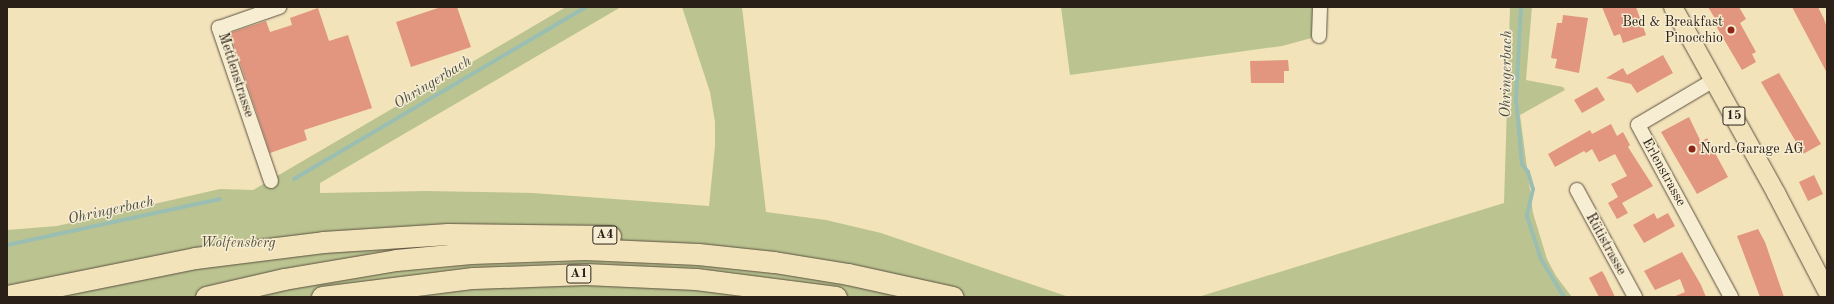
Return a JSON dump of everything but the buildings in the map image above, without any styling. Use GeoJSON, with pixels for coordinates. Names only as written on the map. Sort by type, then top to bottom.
{"type":"FeatureCollection","features":[{"type":"Feature","properties":{"kind":"highway","name":"A4"},"geometry":{"type":"LineString","coordinates":[[7,296],[202,257],[307,244],[400,236],[511,233],[618,236],[698,254]]}},
{"type":"Feature","properties":{"kind":"highway","name":"A1"},"geometry":{"type":"LineString","coordinates":[[206,297],[321,272],[442,255],[577,249],[698,254],[811,267],[953,297]]}},
{"type":"Feature","properties":{"kind":"highway","name":"A1"},"geometry":{"type":"LineString","coordinates":[[322,297],[466,278],[585,274],[696,279],[836,297]]}},
{"type":"Feature","properties":{"kind":"main road","name":"15"},"geometry":{"type":"LineString","coordinates":[[1673,7],[1793,225],[1827,291]]}},
{"type":"Feature","properties":{"kind":"main road","name":"15"},"geometry":{"type":"LineString","coordinates":[[1793,225],[1818,297]]}},
{"type":"Feature","properties":{"kind":"street","name":"Mettlenstrasse"},"geometry":{"type":"LineString","coordinates":[[271,180],[219,28],[279,7]]}},
{"type":"Feature","properties":{"kind":"street"},"geometry":{"type":"LineString","coordinates":[[1319,36],[1320,7]]}},
{"type":"Feature","properties":{"kind":"street","name":"Erlenstrasse"},"geometry":{"type":"LineString","coordinates":[[1714,80],[1638,125],[1731,297]]}},
{"type":"Feature","properties":{"kind":"street","name":"Rütistrasse"},"geometry":{"type":"LineString","coordinates":[[1577,190],[1636,297]]}},
{"type":"Feature","properties":{"kind":"green space","name":"Wolfensberg"},"geometry":{"type":"Polygon","coordinates":[[[566,7],[621,7],[320,183],[320,193],[426,191],[533,193],[709,206],[715,146],[715,122],[710,92],[682,7],[742,7],[766,212],[826,220],[881,233],[1069,297],[7,297],[7,230],[57,226],[220,189],[253,190],[566,7]]]}},
{"type":"Feature","properties":{"kind":"green space"},"geometry":{"type":"Polygon","coordinates":[[[1061,7],[1320,7],[1319,36],[1282,46],[1070,75],[1061,7]]]}},
{"type":"Feature","properties":{"kind":"green space"},"geometry":{"type":"Polygon","coordinates":[[[1510,7],[1532,7],[1526,80],[1563,87],[1565,90],[1520,115],[1533,213],[1547,259],[1556,276],[1572,297],[1198,297],[1504,203],[1510,7]]]}},
{"type":"Feature","properties":{"kind":"waterway","name":"Ohringerbach"},"geometry":{"type":"LineString","coordinates":[[294,179],[586,7]]}},
{"type":"Feature","properties":{"kind":"waterway","name":"Ohringerbach"},"geometry":{"type":"LineString","coordinates":[[1521,7],[1516,100],[1522,164],[1528,172],[1533,189],[1527,216],[1541,259],[1564,297]]}},
{"type":"Feature","properties":{"kind":"waterway","name":"Ohringerbach"},"geometry":{"type":"LineString","coordinates":[[7,245],[220,199]]}},
{"type":"Feature","properties":{"kind":"place","name":"Bed & Breakfast Pinocchio"},"geometry":{"type":"Point","coordinates":[1731,30]}},
{"type":"Feature","properties":{"kind":"place","name":"Nord-Garage AG"},"geometry":{"type":"Point","coordinates":[1692,149]}}]}
